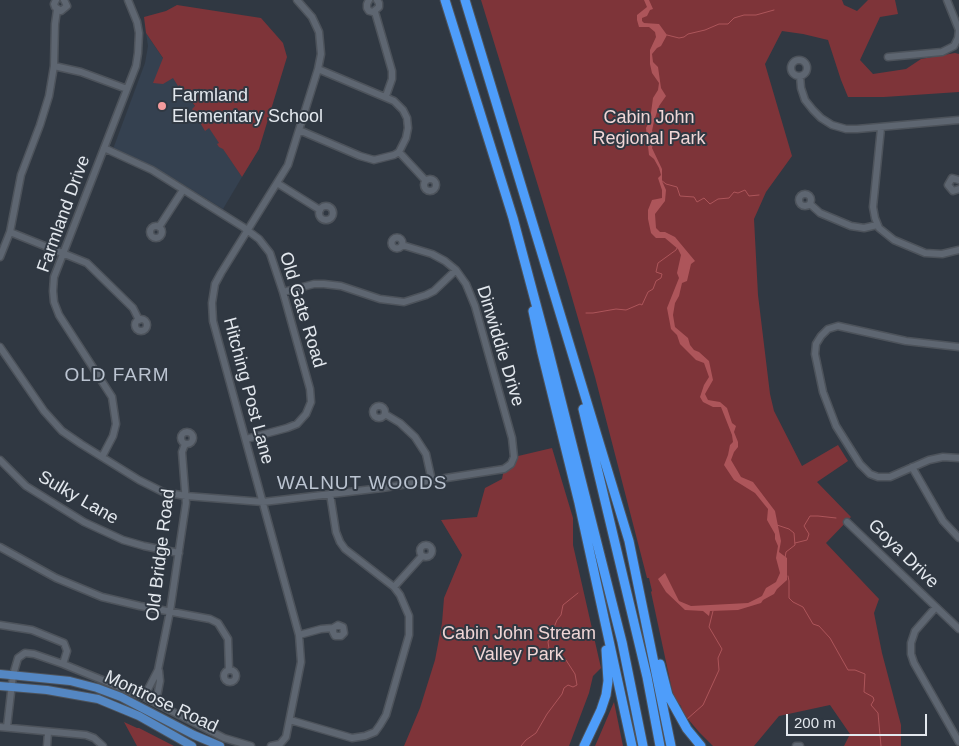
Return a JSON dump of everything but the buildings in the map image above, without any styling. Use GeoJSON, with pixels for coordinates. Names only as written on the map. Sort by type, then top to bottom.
{"type":"FeatureCollection","features":[{"type":"Feature","properties":{"kind":"highway"},"geometry":{"type":"LineString","coordinates":[[445,0],[513,218],[550,353],[622,642],[643,746]]}},
{"type":"Feature","properties":{"kind":"highway"},"geometry":{"type":"LineString","coordinates":[[465,0],[629,541],[671,746]]}},
{"type":"Feature","properties":{"kind":"highway"},"geometry":{"type":"LineString","coordinates":[[513,218],[542,354],[579,502],[632,746]]}},
{"type":"Feature","properties":{"kind":"highway"},"geometry":{"type":"LineString","coordinates":[[562,322],[647,677],[660,746]]}},
{"type":"Feature","properties":{"kind":"highway"},"geometry":{"type":"LineString","coordinates":[[644,609],[650,624],[668,695],[687,729],[701,746]]}},
{"type":"Feature","properties":{"kind":"highway"},"geometry":{"type":"LineString","coordinates":[[584,746],[602,710],[606,695],[608,673],[604,620]]}},
{"type":"Feature","properties":{"kind":"main road","name":"Montrose Road"},"geometry":{"type":"LineString","coordinates":[[0,674],[70,681],[97,688],[121,697],[194,735],[220,746]]}},
{"type":"Feature","properties":{"kind":"main road","name":"Montrose Road"},"geometry":{"type":"LineString","coordinates":[[0,686],[98,699],[139,716],[192,746]]}},
{"type":"Feature","properties":{"kind":"street"},"geometry":{"type":"LineString","coordinates":[[0,257],[10,232],[21,175],[45,111],[56,46],[55,24],[57,10],[54,6],[56,0]]}},
{"type":"Feature","properties":{"kind":"street"},"geometry":{"type":"LineString","coordinates":[[57,10],[61,11],[66,8],[67,4],[64,0]]}},
{"type":"Feature","properties":{"kind":"street","name":"Farmland Drive"},"geometry":{"type":"LineString","coordinates":[[102,457],[113,436],[116,424],[115,406],[109,389],[59,315],[54,302],[54,277],[136,66],[139,43],[137,22],[128,0]]}},
{"type":"Feature","properties":{"kind":"street","name":"Hitching Post Lane"},"geometry":{"type":"LineString","coordinates":[[271,746],[280,744],[286,737],[301,662],[299,635],[213,321],[212,303],[215,284],[288,165],[318,69],[321,54],[318,32],[312,17],[297,0]]}},
{"type":"Feature","properties":{"kind":"street"},"geometry":{"type":"LineString","coordinates":[[369,0],[366,4],[367,8],[369,11],[375,12]]}},
{"type":"Feature","properties":{"kind":"street"},"geometry":{"type":"LineString","coordinates":[[375,12],[380,7],[377,0]]}},
{"type":"Feature","properties":{"kind":"street"},"geometry":{"type":"LineString","coordinates":[[888,57],[942,52],[954,46],[959,30],[947,0]]}},
{"type":"Feature","properties":{"kind":"street"},"geometry":{"type":"LineString","coordinates":[[375,12],[392,71],[391,84],[386,96]]}},
{"type":"Feature","properties":{"kind":"street"},"geometry":{"type":"LineString","coordinates":[[54,66],[81,72],[127,89]]}},
{"type":"Feature","properties":{"kind":"street"},"geometry":{"type":"LineString","coordinates":[[300,130],[370,159],[380,160],[399,152],[406,138],[407,118],[400,106],[386,96],[318,69]]}},
{"type":"Feature","properties":{"kind":"street"},"geometry":{"type":"LineString","coordinates":[[800,76],[805,100],[821,118],[832,125],[846,129],[880,128],[959,120]]}},
{"type":"Feature","properties":{"kind":"street"},"geometry":{"type":"LineString","coordinates":[[880,128],[873,207],[878,225],[890,237],[920,251],[937,254],[959,250]]}},
{"type":"Feature","properties":{"kind":"street","name":"Old Gate Road"},"geometry":{"type":"LineString","coordinates":[[104,148],[136,162],[247,230],[259,239],[270,253],[276,266],[310,389],[309,408],[304,417],[292,426],[246,439]]}},
{"type":"Feature","properties":{"kind":"street"},"geometry":{"type":"LineString","coordinates":[[399,152],[426,181]]}},
{"type":"Feature","properties":{"kind":"street"},"geometry":{"type":"LineString","coordinates":[[959,180],[952,178],[948,185],[951,190],[959,189]]}},
{"type":"Feature","properties":{"kind":"street"},"geometry":{"type":"LineString","coordinates":[[277,183],[320,210]]}},
{"type":"Feature","properties":{"kind":"street"},"geometry":{"type":"LineString","coordinates":[[159,227],[183,190]]}},
{"type":"Feature","properties":{"kind":"street"},"geometry":{"type":"LineString","coordinates":[[810,204],[820,213],[851,226],[864,228],[878,225]]}},
{"type":"Feature","properties":{"kind":"street"},"geometry":{"type":"LineString","coordinates":[[10,232],[81,259],[93,268],[133,308],[139,320]]}},
{"type":"Feature","properties":{"kind":"street","name":"Dinwiddie Drive"},"geometry":{"type":"LineString","coordinates":[[402,245],[439,258],[456,270],[466,284],[475,306],[512,438],[514,457],[511,464],[504,469],[432,481]]}},
{"type":"Feature","properties":{"kind":"street"},"geometry":{"type":"LineString","coordinates":[[283,292],[314,284],[324,284],[341,286],[388,301],[412,301],[434,291],[456,270]]}},
{"type":"Feature","properties":{"kind":"street"},"geometry":{"type":"LineString","coordinates":[[959,347],[906,341],[838,326],[828,329],[816,344],[816,360],[827,403],[841,437],[860,464],[870,474],[882,478],[896,476],[937,458],[959,458]]}},
{"type":"Feature","properties":{"kind":"street"},"geometry":{"type":"LineString","coordinates":[[0,347],[55,424],[70,437],[163,492],[186,496],[262,502],[432,481],[426,454],[415,437],[400,423],[385,414]]}},
{"type":"Feature","properties":{"kind":"street","name":"Old Bridge Road"},"geometry":{"type":"LineString","coordinates":[[144,696],[158,670],[170,611],[186,496],[182,452],[185,444]]}},
{"type":"Feature","properties":{"kind":"street","name":"Sulky Lane"},"geometry":{"type":"LineString","coordinates":[[0,460],[26,486],[84,522],[123,540],[156,549],[179,552]]}},
{"type":"Feature","properties":{"kind":"street"},"geometry":{"type":"LineString","coordinates":[[912,468],[943,521],[959,538]]}},
{"type":"Feature","properties":{"kind":"street"},"geometry":{"type":"LineString","coordinates":[[290,720],[352,738],[374,732],[386,715],[410,627],[406,605],[394,586],[345,549],[340,542],[336,532],[330,494]]}},
{"type":"Feature","properties":{"kind":"street","name":"Goya Drive"},"geometry":{"type":"LineString","coordinates":[[847,522],[959,630]]}},
{"type":"Feature","properties":{"kind":"street"},"geometry":{"type":"LineString","coordinates":[[0,547],[36,568],[76,587],[114,600],[201,616],[218,623],[228,638],[229,670]]}},
{"type":"Feature","properties":{"kind":"street"},"geometry":{"type":"LineString","coordinates":[[394,586],[422,556]]}},
{"type":"Feature","properties":{"kind":"street"},"geometry":{"type":"LineString","coordinates":[[936,607],[915,631],[911,643],[911,654],[914,663],[959,742]]}},
{"type":"Feature","properties":{"kind":"street"},"geometry":{"type":"LineString","coordinates":[[0,625],[32,630],[64,643],[67,651],[63,664]]}},
{"type":"Feature","properties":{"kind":"street"},"geometry":{"type":"LineString","coordinates":[[299,635],[333,628]]}},
{"type":"Feature","properties":{"kind":"street"},"geometry":{"type":"LineString","coordinates":[[103,746],[94,738],[86,735],[4,727],[13,675],[18,658],[25,653],[34,654],[63,664],[144,696],[224,738],[250,746]]}},
{"type":"Feature","properties":{"kind":"street","name":"Old Bridge Road"},"geometry":{"type":"LineString","coordinates":[[156,702],[160,681],[158,670]]}},
{"type":"Feature","properties":{"kind":"street"},"geometry":{"type":"LineString","coordinates":[[47,746],[48,732]]}},
{"type":"Feature","properties":{"kind":"shaded area"},"geometry":{"type":"Polygon","coordinates":[[[644,0],[649,0],[653,9],[650,10],[647,16],[642,18],[642,21],[644,23],[659,24],[667,35],[661,46],[652,54],[653,62],[658,67],[661,88],[666,96],[659,106],[652,131],[655,136],[652,148],[662,169],[662,181],[666,190],[665,201],[655,214],[656,228],[660,232],[665,232],[675,237],[695,261],[691,264],[687,281],[682,283],[675,303],[673,315],[675,327],[688,338],[694,350],[709,361],[713,380],[705,394],[708,400],[720,402],[727,408],[732,423],[736,426],[734,432],[738,447],[731,460],[741,477],[753,482],[775,511],[781,541],[779,552],[787,558],[787,580],[774,594],[761,603],[738,610],[710,611],[709,616],[703,611],[685,610],[666,592],[658,579],[665,573],[679,601],[691,606],[748,603],[762,596],[766,588],[776,582],[780,573],[776,558],[778,546],[775,534],[767,520],[768,509],[755,493],[734,480],[724,465],[730,445],[733,442],[732,435],[721,407],[713,407],[703,402],[700,397],[709,377],[704,363],[696,360],[680,344],[677,335],[671,329],[667,308],[679,278],[677,273],[681,255],[678,249],[665,238],[656,238],[651,233],[648,219],[648,210],[652,200],[662,198],[662,190],[658,178],[661,175],[659,168],[654,159],[649,155],[646,128],[650,120],[653,98],[658,90],[659,83],[652,73],[650,64],[650,50],[656,37],[655,32],[649,27],[639,27],[637,20],[637,15],[647,7],[644,0]]]}},
{"type":"Feature","properties":{"kind":"shaded area","name":"Farmland Elementary School"},"geometry":{"type":"Polygon","coordinates":[[[146,33],[242,177],[223,209],[171,177],[113,149],[145,63],[148,46],[146,33]]]}},
{"type":"Feature","properties":{"kind":"green space","name":"Cabin John Regional Park"},"geometry":{"type":"Polygon","coordinates":[[[481,0],[842,0],[844,5],[857,11],[868,0],[895,0],[898,14],[880,17],[860,60],[873,74],[906,69],[921,59],[955,53],[959,54],[959,92],[884,97],[848,97],[828,40],[782,31],[765,64],[792,156],[766,192],[754,219],[758,295],[770,394],[774,411],[802,466],[838,445],[848,461],[817,482],[851,517],[826,543],[879,599],[874,613],[882,653],[901,725],[901,746],[844,746],[850,734],[830,705],[779,716],[754,746],[713,746],[682,712],[681,706],[674,699],[649,578],[647,578],[595,377],[481,0]]]}},
{"type":"Feature","properties":{"kind":"green space"},"geometry":{"type":"Polygon","coordinates":[[[177,5],[261,18],[283,43],[287,57],[259,149],[242,177],[223,149],[219,147],[217,144],[219,143],[209,128],[205,131],[192,109],[195,106],[180,85],[178,86],[173,78],[163,84],[153,83],[163,58],[146,33],[144,17],[166,11],[177,5]]]}},
{"type":"Feature","properties":{"kind":"green space","name":"Cabin John Stream Valley Park"},"geometry":{"type":"Polygon","coordinates":[[[552,448],[573,518],[573,545],[601,668],[593,676],[589,693],[569,746],[404,746],[420,708],[435,660],[442,623],[444,598],[462,555],[441,520],[477,517],[485,488],[502,479],[504,469],[514,457],[552,448]]]}},
{"type":"Feature","properties":{"kind":"green space"},"geometry":{"type":"Polygon","coordinates":[[[614,702],[623,746],[595,746],[599,737],[614,702]]]}},
{"type":"Feature","properties":{"kind":"green space"},"geometry":{"type":"Polygon","coordinates":[[[124,722],[139,728],[174,746],[137,746],[124,722]]]}},
{"type":"Feature","properties":{"kind":"waterway"},"geometry":{"type":"LineString","coordinates":[[667,35],[679,38],[684,37],[719,24],[728,24],[734,18],[774,10]]}},
{"type":"Feature","properties":{"kind":"waterway"},"geometry":{"type":"LineString","coordinates":[[661,180],[666,184],[677,187],[680,196],[694,197],[697,202],[704,198],[710,204],[718,199],[729,198],[734,192],[738,193],[745,190],[749,196],[759,195]]}},
{"type":"Feature","properties":{"kind":"waterway"},"geometry":{"type":"LineString","coordinates":[[586,313],[616,309],[626,310],[640,304],[642,305],[648,292],[653,289],[656,281],[661,278],[662,274],[656,272],[658,263],[677,248]]}},
{"type":"Feature","properties":{"kind":"waterway"},"geometry":{"type":"LineString","coordinates":[[795,543],[807,540],[809,534],[804,526],[810,516],[836,518]]}},
{"type":"Feature","properties":{"kind":"waterway"},"geometry":{"type":"LineString","coordinates":[[777,525],[794,533],[795,545],[786,552],[785,558]]}},
{"type":"Feature","properties":{"kind":"waterway"},"geometry":{"type":"LineString","coordinates":[[788,576],[789,598],[803,607],[813,624],[819,626],[830,638],[848,670],[855,670],[865,674],[864,692],[873,697],[874,700],[871,705],[878,713],[881,746]]}},
{"type":"Feature","properties":{"kind":"waterway"},"geometry":{"type":"LineString","coordinates":[[521,746],[536,733],[564,688],[568,685],[573,687],[577,685],[575,674],[566,660],[549,649],[548,642],[561,615],[563,605],[578,593]]}},
{"type":"Feature","properties":{"kind":"waterway"},"geometry":{"type":"LineString","coordinates":[[686,720],[703,705],[719,670],[718,658],[722,649],[709,627],[713,611]]}},
{"type":"Feature","properties":{"kind":"place","name":"Farmland Elementary School"},"geometry":{"type":"Point","coordinates":[162,106]}},
{"type":"Feature","properties":{"kind":"district","name":"OLD FARM"},"geometry":{"type":"Point","coordinates":[117,376]}},
{"type":"Feature","properties":{"kind":"district","name":"WALNUT WOODS"},"geometry":{"type":"Point","coordinates":[362,484]}}]}
